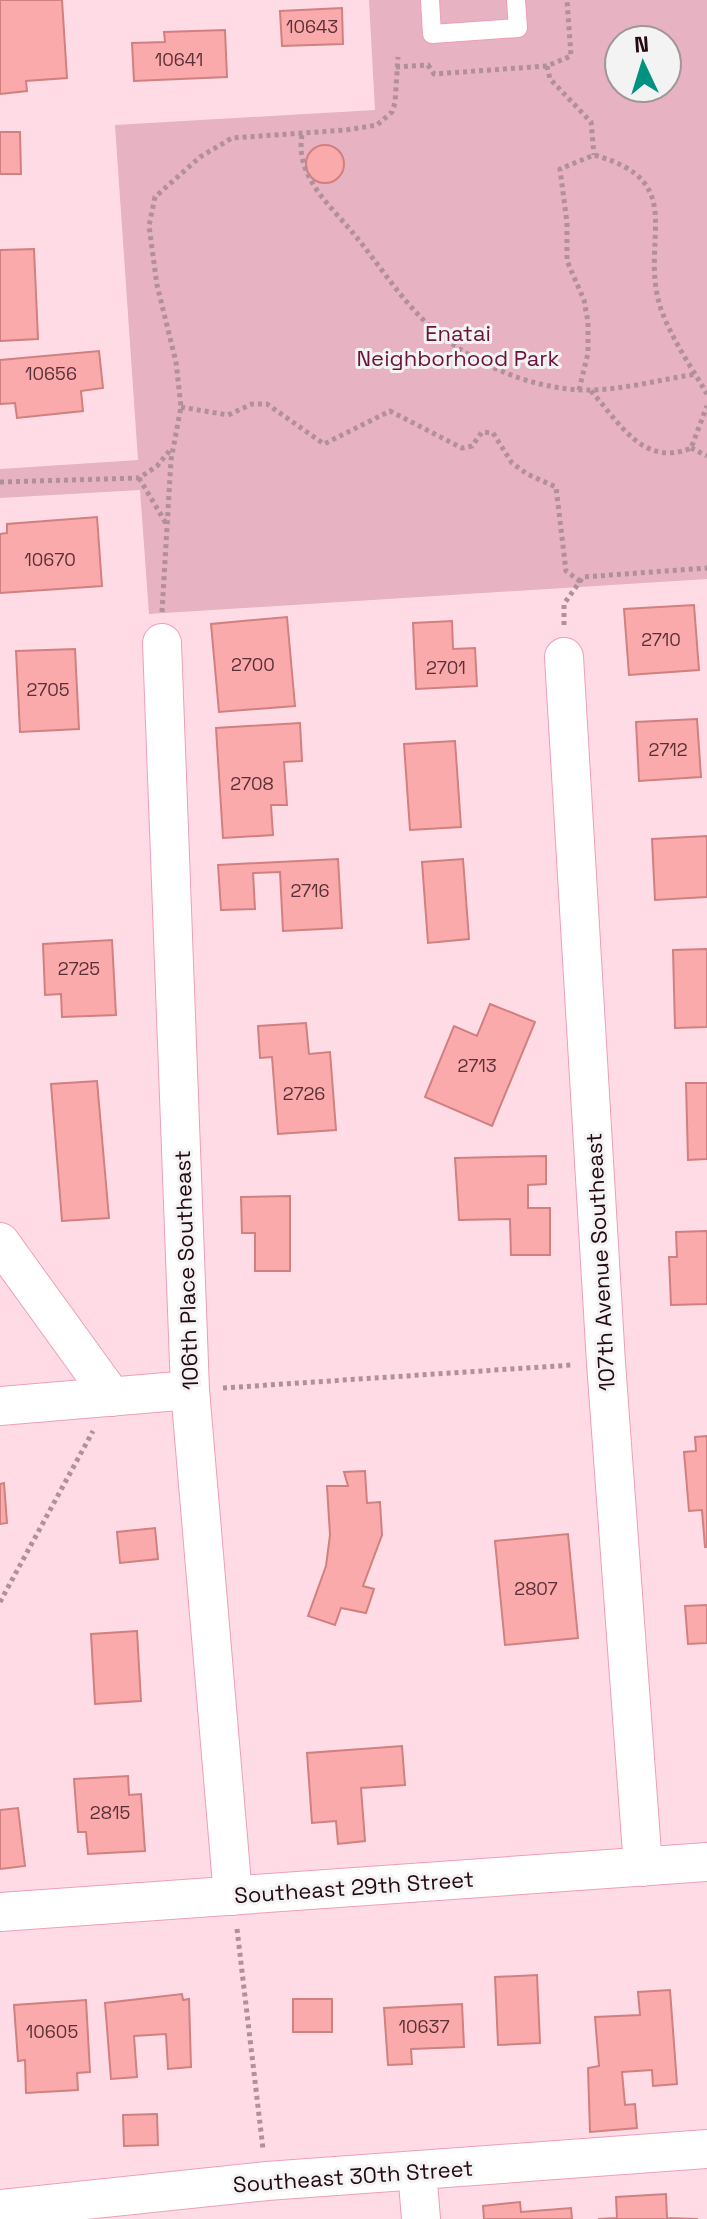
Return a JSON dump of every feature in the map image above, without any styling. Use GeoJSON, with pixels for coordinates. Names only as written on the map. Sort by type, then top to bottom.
{"type":"FeatureCollection","features":[{"type":"Feature","properties":{"kind":"street","name":"106th Place Southeast"},"geometry":{"type":"LineString","coordinates":[[162,643],[190,1390],[233,1896]]}},
{"type":"Feature","properties":{"kind":"street","name":"107th Avenue Southeast"},"geometry":{"type":"LineString","coordinates":[[564,657],[606,1363],[643,1867]]}},
{"type":"Feature","properties":{"kind":"street"},"geometry":{"type":"LineString","coordinates":[[0,1242],[112,1397]]}},
{"type":"Feature","properties":{"kind":"street"},"geometry":{"type":"LineString","coordinates":[[0,1406],[190,1390]]}},
{"type":"Feature","properties":{"kind":"street","name":"Southeast 29th Street"},"geometry":{"type":"LineString","coordinates":[[0,1912],[707,1862]]}},
{"type":"Feature","properties":{"kind":"street","name":"Southeast 30th Street"},"geometry":{"type":"LineString","coordinates":[[0,2209],[267,2181],[707,2149]]}},
{"type":"Feature","properties":{"kind":"street"},"geometry":{"type":"LineString","coordinates":[[417,2170],[421,2219]]}},
{"type":"Feature","properties":{"kind":"lane"},"geometry":{"type":"LineString","coordinates":[[430,0],[432,34],[518,28],[516,0]]}},
{"type":"Feature","properties":{"kind":"path"},"geometry":{"type":"LineString","coordinates":[[396,67],[428,65],[434,74],[547,66],[571,56],[567,0]]}},
{"type":"Feature","properties":{"kind":"path"},"geometry":{"type":"LineString","coordinates":[[167,569],[173,446],[181,407],[176,362],[157,285],[149,226],[155,197],[200,157],[232,138],[366,128],[385,120],[395,103],[398,57]]}},
{"type":"Feature","properties":{"kind":"path"},"geometry":{"type":"LineString","coordinates":[[547,66],[550,79],[591,122],[594,155]]}},
{"type":"Feature","properties":{"kind":"path"},"geometry":{"type":"LineString","coordinates":[[302,135],[300,155],[307,176],[414,310],[455,347],[517,376],[548,386],[579,390],[697,374]]}},
{"type":"Feature","properties":{"kind":"path"},"geometry":{"type":"LineString","coordinates":[[579,390],[588,353],[588,322],[584,300],[567,261],[567,223],[560,169],[594,155],[629,168],[650,190],[657,209],[652,259],[662,311],[707,394]]}},
{"type":"Feature","properties":{"kind":"path"},"geometry":{"type":"LineString","coordinates":[[591,390],[643,448],[665,455],[691,448],[707,456]]}},
{"type":"Feature","properties":{"kind":"path"},"geometry":{"type":"LineString","coordinates":[[181,407],[228,415],[252,404],[267,404],[324,444],[390,411],[462,448],[472,446],[482,432],[493,433],[512,463],[527,474],[556,487],[566,571],[581,582]]}},
{"type":"Feature","properties":{"kind":"path"},"geometry":{"type":"LineString","coordinates":[[691,448],[707,406]]}},
{"type":"Feature","properties":{"kind":"path"},"geometry":{"type":"LineString","coordinates":[[0,482],[139,478],[157,466],[173,446]]}},
{"type":"Feature","properties":{"kind":"path"},"geometry":{"type":"LineString","coordinates":[[139,478],[168,526]]}},
{"type":"Feature","properties":{"kind":"path"},"geometry":{"type":"LineString","coordinates":[[564,657],[564,604],[583,577],[707,568]]}},
{"type":"Feature","properties":{"kind":"path"},"geometry":{"type":"LineString","coordinates":[[190,1390],[606,1363]]}},
{"type":"Feature","properties":{"kind":"path"},"geometry":{"type":"LineString","coordinates":[[0,1602],[112,1397]]}},
{"type":"Feature","properties":{"kind":"path"},"geometry":{"type":"LineString","coordinates":[[233,1896],[267,2181]]}},
{"type":"Feature","properties":{"kind":"green space","name":"Enatai Neighborhood Park"},"geometry":{"type":"Polygon","coordinates":[[[369,0],[707,0],[707,579],[149,614],[140,490],[0,498],[0,469],[138,460],[115,125],[375,110],[369,0]]]}},
{"type":"Feature","properties":{"kind":"building"},"geometry":{"type":"Polygon","coordinates":[[[0,0],[62,0],[67,78],[26,81],[27,91],[0,94],[0,0]]]}},
{"type":"Feature","properties":{"kind":"building"},"geometry":{"type":"Polygon","coordinates":[[[342,8],[343,44],[282,46],[280,11],[342,8]]]}},
{"type":"Feature","properties":{"kind":"building"},"geometry":{"type":"Polygon","coordinates":[[[225,30],[227,77],[134,81],[132,43],[165,42],[164,32],[225,30]]]}},
{"type":"Feature","properties":{"kind":"building"},"geometry":{"type":"Polygon","coordinates":[[[0,132],[20,132],[21,174],[0,174],[0,132]]]}},
{"type":"Feature","properties":{"kind":"building"},"geometry":{"type":"Polygon","coordinates":[[[325,145],[338,151],[344,164],[338,177],[325,183],[312,177],[306,164],[312,151],[325,145]]]}},
{"type":"Feature","properties":{"kind":"building"},"geometry":{"type":"Polygon","coordinates":[[[34,249],[38,339],[0,341],[0,250],[34,249]]]}},
{"type":"Feature","properties":{"kind":"building"},"geometry":{"type":"Polygon","coordinates":[[[99,351],[103,388],[81,391],[83,411],[17,418],[15,403],[0,404],[0,360],[99,351]]]}},
{"type":"Feature","properties":{"kind":"building"},"geometry":{"type":"Polygon","coordinates":[[[97,517],[102,586],[0,593],[0,534],[7,533],[7,524],[97,517]]]}},
{"type":"Feature","properties":{"kind":"building"},"geometry":{"type":"Polygon","coordinates":[[[694,605],[699,670],[629,675],[624,609],[694,605]]]}},
{"type":"Feature","properties":{"kind":"building"},"geometry":{"type":"Polygon","coordinates":[[[287,617],[295,706],[219,712],[211,624],[287,617]]]}},
{"type":"Feature","properties":{"kind":"building"},"geometry":{"type":"Polygon","coordinates":[[[452,621],[453,649],[475,648],[477,686],[416,689],[413,623],[452,621]]]}},
{"type":"Feature","properties":{"kind":"building"},"geometry":{"type":"Polygon","coordinates":[[[75,649],[79,729],[20,732],[16,651],[75,649]]]}},
{"type":"Feature","properties":{"kind":"building"},"geometry":{"type":"Polygon","coordinates":[[[697,719],[701,777],[639,781],[636,722],[697,719]]]}},
{"type":"Feature","properties":{"kind":"building"},"geometry":{"type":"Polygon","coordinates":[[[300,723],[302,761],[284,762],[287,805],[271,805],[273,835],[223,838],[216,728],[300,723]]]}},
{"type":"Feature","properties":{"kind":"building"},"geometry":{"type":"Polygon","coordinates":[[[455,741],[461,827],[410,830],[404,744],[455,741]]]}},
{"type":"Feature","properties":{"kind":"building"},"geometry":{"type":"Polygon","coordinates":[[[707,836],[707,897],[655,900],[652,839],[707,836]]]}},
{"type":"Feature","properties":{"kind":"building"},"geometry":{"type":"Polygon","coordinates":[[[338,859],[342,928],[283,931],[280,872],[253,873],[255,909],[221,910],[218,865],[338,859]]]}},
{"type":"Feature","properties":{"kind":"building"},"geometry":{"type":"Polygon","coordinates":[[[463,859],[469,939],[428,943],[422,862],[463,859]]]}},
{"type":"Feature","properties":{"kind":"building"},"geometry":{"type":"Polygon","coordinates":[[[112,940],[116,1015],[62,1017],[61,994],[45,995],[43,944],[112,940]]]}},
{"type":"Feature","properties":{"kind":"building"},"geometry":{"type":"Polygon","coordinates":[[[707,949],[707,1027],[675,1028],[673,950],[707,949]]]}},
{"type":"Feature","properties":{"kind":"building"},"geometry":{"type":"Polygon","coordinates":[[[490,1004],[535,1022],[492,1126],[425,1097],[454,1026],[477,1036],[490,1004]]]}},
{"type":"Feature","properties":{"kind":"building"},"geometry":{"type":"Polygon","coordinates":[[[306,1023],[309,1054],[330,1052],[336,1130],[278,1134],[272,1057],[260,1058],[258,1026],[306,1023]]]}},
{"type":"Feature","properties":{"kind":"building"},"geometry":{"type":"Polygon","coordinates":[[[97,1081],[109,1218],[62,1221],[51,1084],[97,1081]]]}},
{"type":"Feature","properties":{"kind":"building"},"geometry":{"type":"Polygon","coordinates":[[[686,1083],[707,1083],[707,1159],[688,1160],[686,1083]]]}},
{"type":"Feature","properties":{"kind":"building"},"geometry":{"type":"Polygon","coordinates":[[[546,1156],[546,1184],[528,1185],[528,1208],[550,1208],[550,1255],[511,1255],[510,1219],[459,1220],[455,1158],[546,1156]]]}},
{"type":"Feature","properties":{"kind":"building"},"geometry":{"type":"Polygon","coordinates":[[[290,1196],[290,1271],[255,1271],[255,1233],[242,1233],[241,1197],[290,1196]]]}},
{"type":"Feature","properties":{"kind":"building"},"geometry":{"type":"Polygon","coordinates":[[[707,1231],[707,1304],[671,1305],[669,1257],[677,1257],[676,1232],[707,1231]]]}},
{"type":"Feature","properties":{"kind":"building"},"geometry":{"type":"Polygon","coordinates":[[[707,1436],[705,1547],[702,1510],[689,1511],[684,1452],[696,1451],[695,1437],[707,1436]]]}},
{"type":"Feature","properties":{"kind":"building"},"geometry":{"type":"Polygon","coordinates":[[[365,1471],[367,1503],[380,1502],[382,1535],[363,1586],[374,1589],[366,1613],[341,1608],[335,1625],[308,1616],[326,1566],[330,1535],[327,1486],[348,1486],[344,1472],[365,1471]]]}},
{"type":"Feature","properties":{"kind":"building"},"geometry":{"type":"Polygon","coordinates":[[[4,1483],[7,1523],[0,1524],[0,1484],[4,1483]]]}},
{"type":"Feature","properties":{"kind":"building"},"geometry":{"type":"Polygon","coordinates":[[[155,1528],[158,1559],[120,1563],[117,1532],[155,1528]]]}},
{"type":"Feature","properties":{"kind":"building"},"geometry":{"type":"Polygon","coordinates":[[[568,1534],[578,1638],[505,1645],[495,1541],[568,1534]]]}},
{"type":"Feature","properties":{"kind":"building"},"geometry":{"type":"Polygon","coordinates":[[[707,1605],[707,1643],[688,1644],[685,1606],[707,1605]]]}},
{"type":"Feature","properties":{"kind":"building"},"geometry":{"type":"Polygon","coordinates":[[[137,1631],[141,1701],[95,1704],[91,1634],[137,1631]]]}},
{"type":"Feature","properties":{"kind":"building"},"geometry":{"type":"Polygon","coordinates":[[[402,1746],[405,1785],[361,1788],[365,1841],[338,1844],[336,1821],[312,1823],[307,1753],[402,1746]]]}},
{"type":"Feature","properties":{"kind":"building"},"geometry":{"type":"Polygon","coordinates":[[[128,1776],[129,1795],[141,1794],[145,1851],[88,1854],[86,1832],[78,1832],[74,1779],[128,1776]]]}},
{"type":"Feature","properties":{"kind":"building"},"geometry":{"type":"Polygon","coordinates":[[[18,1808],[25,1866],[0,1869],[0,1810],[18,1808]]]}},
{"type":"Feature","properties":{"kind":"building"},"geometry":{"type":"Polygon","coordinates":[[[537,1975],[540,2043],[498,2045],[495,1977],[537,1975]]]}},
{"type":"Feature","properties":{"kind":"building"},"geometry":{"type":"Polygon","coordinates":[[[670,1990],[677,2084],[653,2086],[652,2070],[622,2072],[625,2105],[635,2104],[637,2128],[590,2132],[588,2068],[599,2066],[595,2017],[640,2015],[638,1992],[670,1990]]]}},
{"type":"Feature","properties":{"kind":"building"},"geometry":{"type":"Polygon","coordinates":[[[182,1994],[183,2000],[189,1999],[191,2067],[168,2069],[166,2034],[134,2036],[137,2077],[111,2079],[105,2003],[182,1994]]]}},
{"type":"Feature","properties":{"kind":"building"},"geometry":{"type":"Polygon","coordinates":[[[293,1999],[332,1999],[332,2032],[293,2032],[293,1999]]]}},
{"type":"Feature","properties":{"kind":"building"},"geometry":{"type":"Polygon","coordinates":[[[86,2000],[90,2072],[77,2073],[78,2090],[26,2093],[25,2060],[18,2061],[14,2005],[86,2000]]]}},
{"type":"Feature","properties":{"kind":"building"},"geometry":{"type":"Polygon","coordinates":[[[462,2004],[464,2047],[411,2049],[412,2064],[388,2065],[384,2008],[462,2004]]]}},
{"type":"Feature","properties":{"kind":"building"},"geometry":{"type":"Polygon","coordinates":[[[157,2114],[158,2145],[124,2146],[123,2115],[157,2114]]]}},
{"type":"Feature","properties":{"kind":"building"},"geometry":{"type":"Polygon","coordinates":[[[666,2194],[667,2218],[698,2219],[598,2219],[617,2218],[616,2197],[666,2194]]]}},
{"type":"Feature","properties":{"kind":"building"},"geometry":{"type":"Polygon","coordinates":[[[520,2202],[521,2212],[571,2208],[572,2219],[484,2219],[483,2206],[520,2202]]]}}]}
